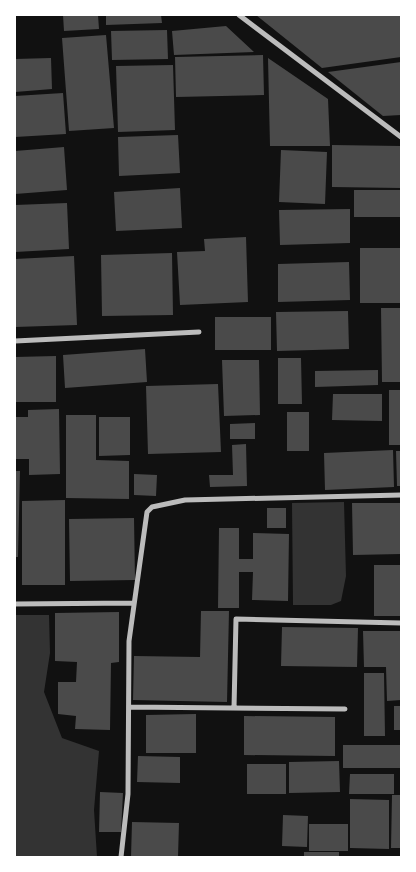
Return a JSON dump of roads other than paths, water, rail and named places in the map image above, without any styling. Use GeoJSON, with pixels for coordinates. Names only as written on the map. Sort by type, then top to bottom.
{"type":"FeatureCollection","features":[{"type":"Feature","properties":{"kind":"street"},"geometry":{"type":"LineString","coordinates":[[239,15],[401,136]]}},
{"type":"Feature","properties":{"kind":"street"},"geometry":{"type":"LineString","coordinates":[[15,340],[199,332]]}},
{"type":"Feature","properties":{"kind":"street"},"geometry":{"type":"LineString","coordinates":[[121,857],[128,794],[129,641],[146,512],[152,507],[185,500],[401,495]]}},
{"type":"Feature","properties":{"kind":"street"},"geometry":{"type":"LineString","coordinates":[[15,604],[134,603]]}},
{"type":"Feature","properties":{"kind":"street"},"geometry":{"type":"LineString","coordinates":[[234,708],[236,619],[401,623]]}},
{"type":"Feature","properties":{"kind":"street"},"geometry":{"type":"LineString","coordinates":[[129,706],[345,709]]}}]}
